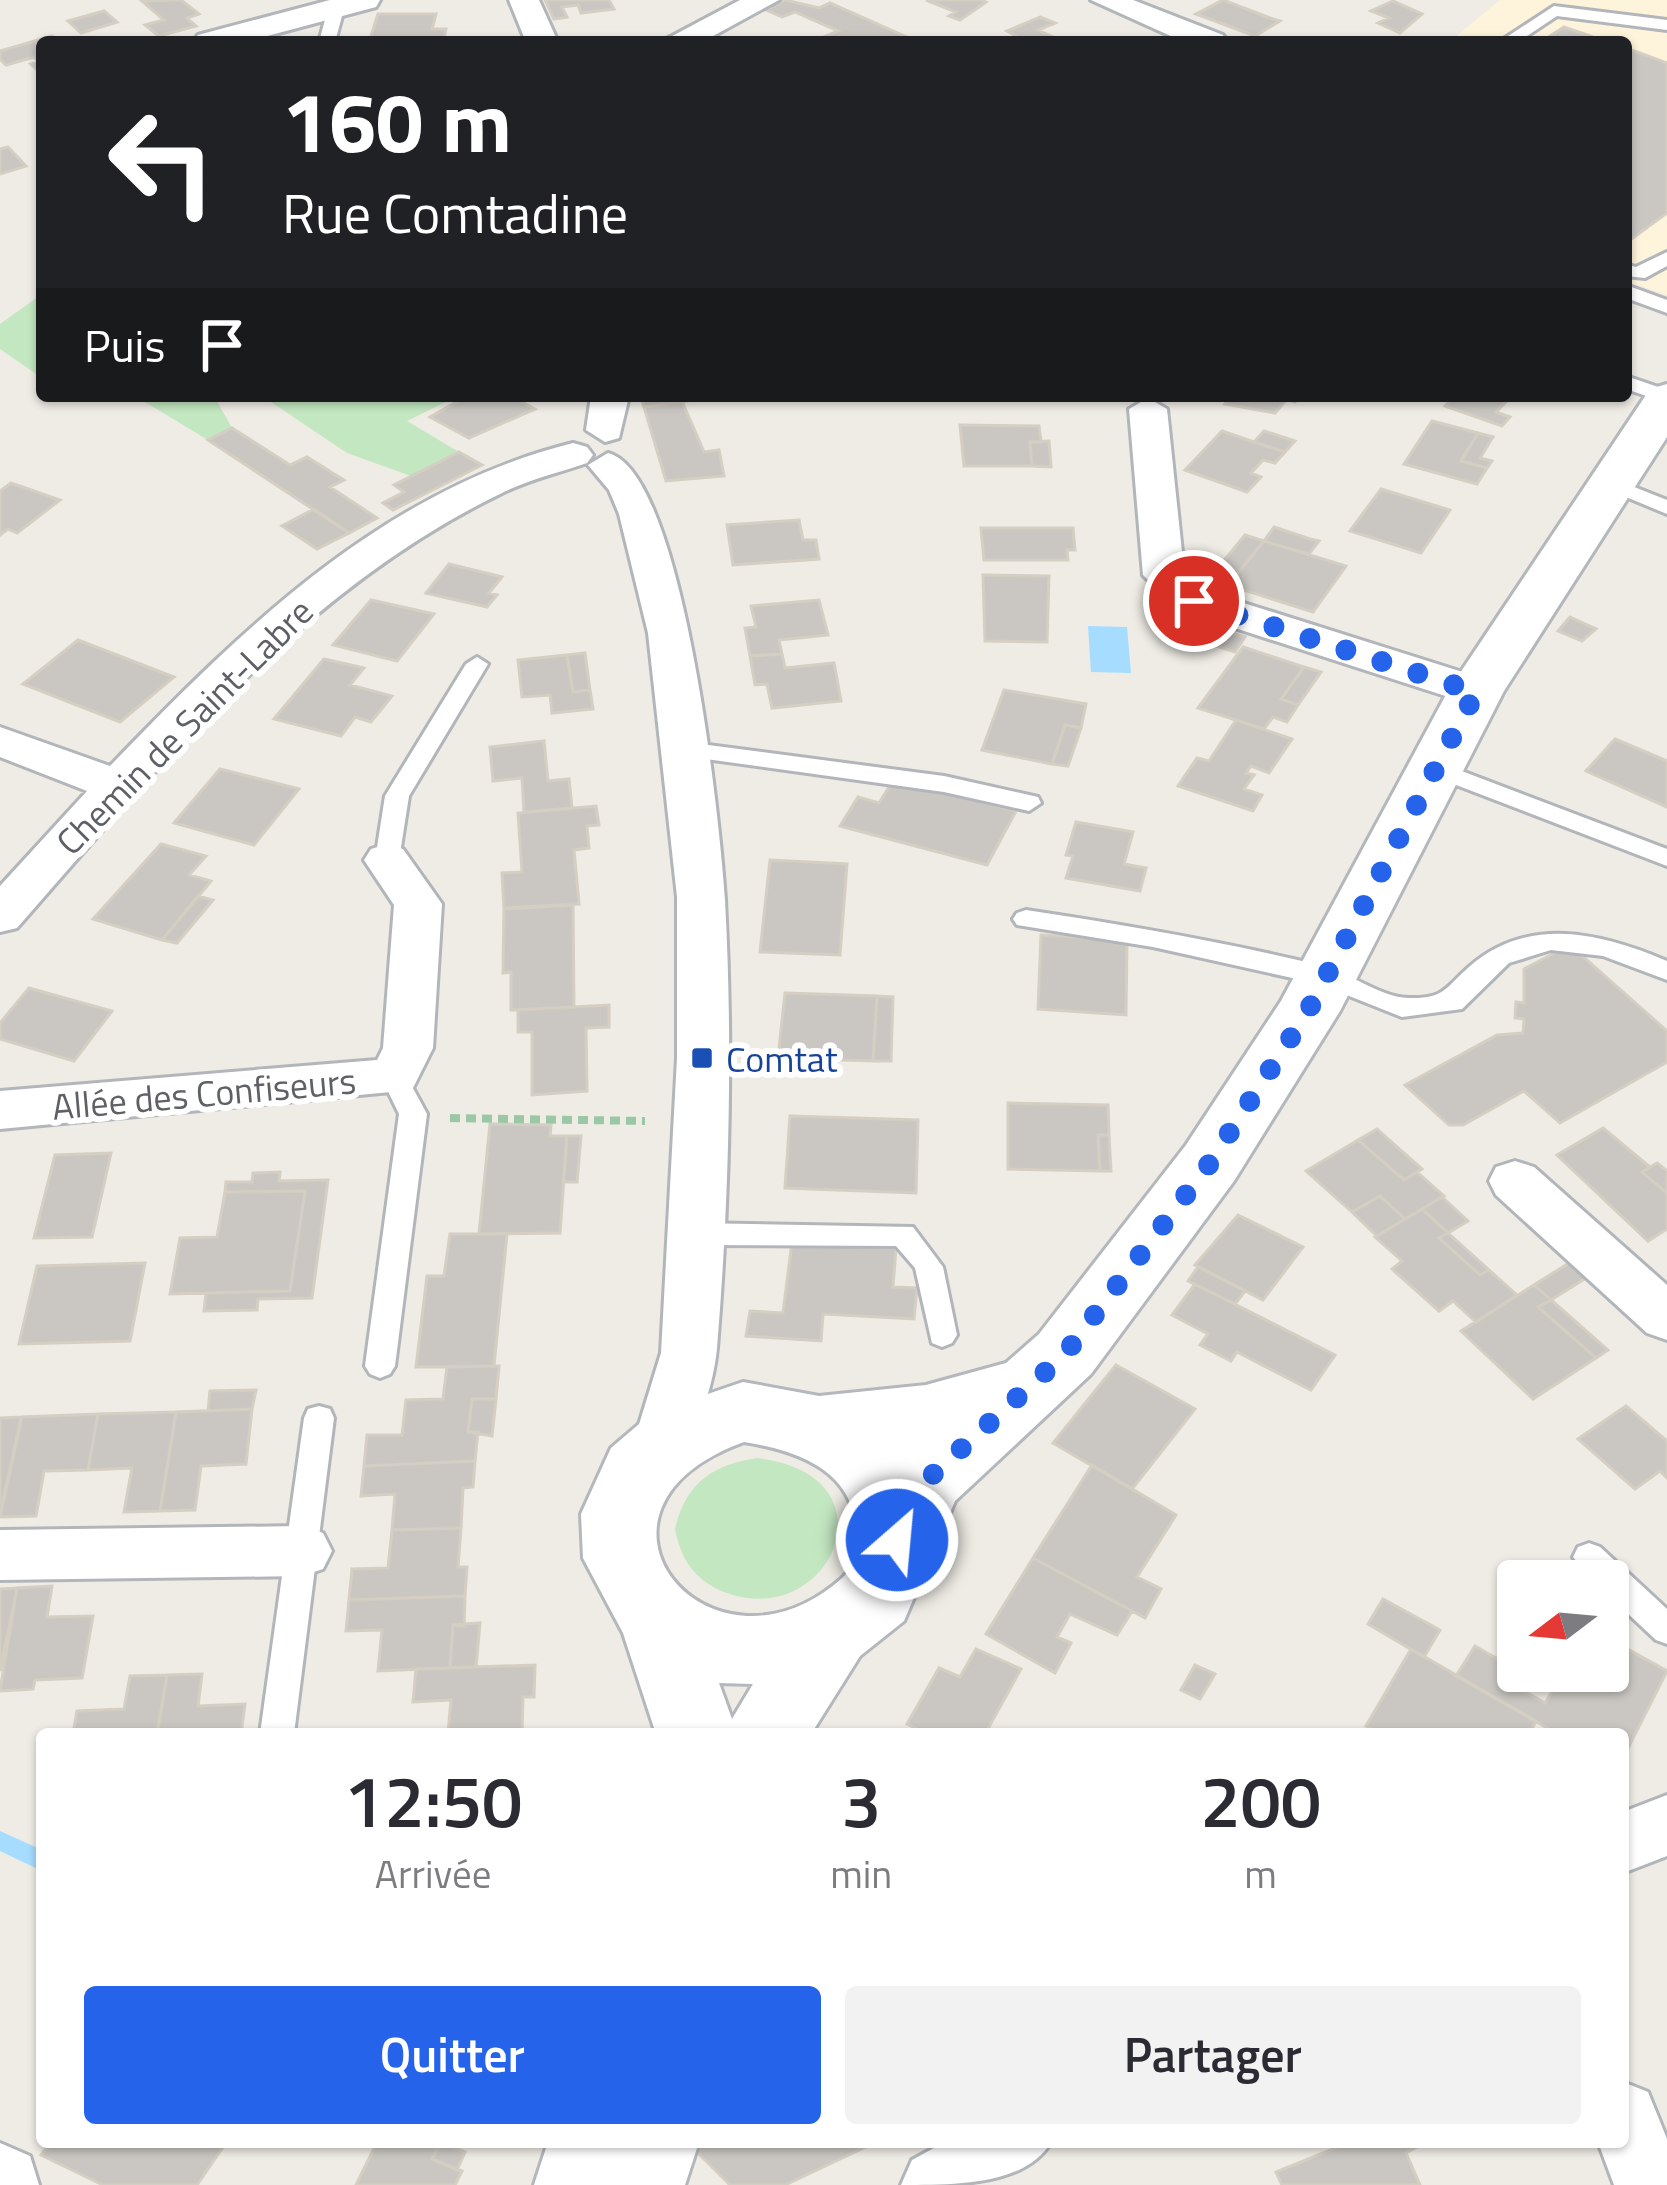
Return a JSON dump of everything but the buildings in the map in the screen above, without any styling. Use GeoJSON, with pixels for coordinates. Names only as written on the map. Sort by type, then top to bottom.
{"type":"FeatureCollection","features":[{"type":"Feature","properties":{"kind":"main road"},"geometry":{"type":"LineString","coordinates":[[1040,1378],[1006,1394],[926,1415],[714,1418],[662,1444],[634,1474],[618,1510],[616,1549],[629,1587],[657,1618],[695,1641],[740,1651],[788,1648],[832,1632],[864,1607],[887,1576],[897,1540],[928,1479],[1040,1378],[1065,1354],[1210,1163],[1325,976],[1476,692],[1667,398]]}},
{"type":"Feature","properties":{"kind":"main road"},"geometry":{"type":"LineString","coordinates":[[798,1418],[855,1444],[880,1472],[895,1505],[897,1540]]}},
{"type":"Feature","properties":{"kind":"main road"},"geometry":{"type":"LineString","coordinates":[[657,1618],[695,1728]]}},
{"type":"Feature","properties":{"kind":"main road"},"geometry":{"type":"LineString","coordinates":[[770,1728],[832,1632]]}},
{"type":"Feature","properties":{"kind":"main road"},"geometry":{"type":"LineString","coordinates":[[580,2185],[592,2148]]}},
{"type":"Feature","properties":{"kind":"main road"},"geometry":{"type":"LineString","coordinates":[[639,2185],[651,2148]]}},
{"type":"Feature","properties":{"kind":"street"},"geometry":{"type":"LineString","coordinates":[[524,0],[539,36]]}},
{"type":"Feature","properties":{"kind":"street"},"geometry":{"type":"LineString","coordinates":[[689,36],[764,0]]}},
{"type":"Feature","properties":{"kind":"street"},"geometry":{"type":"LineString","coordinates":[[1106,0],[1197,36]]}},
{"type":"Feature","properties":{"kind":"street"},"geometry":{"type":"LineString","coordinates":[[231,36],[351,3]]}},
{"type":"Feature","properties":{"kind":"street"},"geometry":{"type":"LineString","coordinates":[[1148,409],[1164,575],[1194,601],[1476,692]]}},
{"type":"Feature","properties":{"kind":"street"},"geometry":{"type":"LineString","coordinates":[[599,437],[639,514],[669,634],[700,897],[700,1124],[689,1353],[662,1444]]}},
{"type":"Feature","properties":{"kind":"street","name":"Chemin de Saint-Labre"},"geometry":{"type":"LineString","coordinates":[[0,916],[118,786],[292,610],[423,521],[599,437]]}},
{"type":"Feature","properties":{"kind":"street"},"geometry":{"type":"LineString","coordinates":[[0,741],[118,786]]}},
{"type":"Feature","properties":{"kind":"street","name":"Allée des Confiseurs"},"geometry":{"type":"LineString","coordinates":[[0,1110],[403,1096],[418,904],[387,860]]}},
{"type":"Feature","properties":{"kind":"street"},"geometry":{"type":"LineString","coordinates":[[1516,1181],[1667,1318]]}},
{"type":"Feature","properties":{"kind":"street"},"geometry":{"type":"LineString","coordinates":[[689,1353],[798,1418]]}},
{"type":"Feature","properties":{"kind":"street"},"geometry":{"type":"LineString","coordinates":[[0,1555],[302,1551]]}},
{"type":"Feature","properties":{"kind":"street"},"geometry":{"type":"LineString","coordinates":[[1629,1841],[1667,1825]]}},
{"type":"Feature","properties":{"kind":"street"},"geometry":{"type":"LineString","coordinates":[[1629,2132],[1650,2185]]}},
{"type":"Feature","properties":{"kind":"street"},"geometry":{"type":"LineString","coordinates":[[614,2148],[617,2185]]}},
{"type":"Feature","properties":{"kind":"street"},"geometry":{"type":"LineString","coordinates":[[937,2185],[1005,2148]]}},
{"type":"Feature","properties":{"kind":"lane"},"geometry":{"type":"LineString","coordinates":[[331,36],[351,3]]}},
{"type":"Feature","properties":{"kind":"lane"},"geometry":{"type":"LineString","coordinates":[[1516,36],[1554,11],[1667,25]]}},
{"type":"Feature","properties":{"kind":"lane"},"geometry":{"type":"LineString","coordinates":[[1632,272],[1638,274],[1667,258]]}},
{"type":"Feature","properties":{"kind":"lane"},"geometry":{"type":"LineString","coordinates":[[1632,293],[1667,307]]}},
{"type":"Feature","properties":{"kind":"lane"},"geometry":{"type":"LineString","coordinates":[[1632,384],[1667,398]]}},
{"type":"Feature","properties":{"kind":"lane"},"geometry":{"type":"LineString","coordinates":[[1609,483],[1667,508]]}},
{"type":"Feature","properties":{"kind":"lane"},"geometry":{"type":"LineString","coordinates":[[387,860],[397,796],[478,664]]}},
{"type":"Feature","properties":{"kind":"lane"},"geometry":{"type":"LineString","coordinates":[[685,750],[944,784],[1029,803]]}},
{"type":"Feature","properties":{"kind":"lane"},"geometry":{"type":"LineString","coordinates":[[1438,770],[1667,858]]}},
{"type":"Feature","properties":{"kind":"lane"},"geometry":{"type":"LineString","coordinates":[[1026,919],[1153,938],[1325,976],[1402,1008],[1453,1002],[1478,967],[1513,950],[1564,936],[1667,970]]}},
{"type":"Feature","properties":{"kind":"lane"},"geometry":{"type":"LineString","coordinates":[[380,1366],[403,1096]]}},
{"type":"Feature","properties":{"kind":"lane"},"geometry":{"type":"LineString","coordinates":[[695,1234],[903,1234],[926,1252],[937,1288],[942,1335]]}},
{"type":"Feature","properties":{"kind":"lane"},"geometry":{"type":"LineString","coordinates":[[278,1728],[319,1418]]}},
{"type":"Feature","properties":{"kind":"lane"},"geometry":{"type":"LineString","coordinates":[[1588,1557],[1667,1630]]}},
{"type":"Feature","properties":{"kind":"path"},"geometry":{"type":"LineString","coordinates":[[403,1096],[700,1124]]}},
{"type":"Feature","properties":{"kind":"shaded area"},"geometry":{"type":"Polygon","coordinates":[[[1500,0],[1667,0],[1667,295],[1632,283],[1632,36],[1456,36],[1500,0]]]}},
{"type":"Feature","properties":{"kind":"green space"},"geometry":{"type":"Polygon","coordinates":[[[36,298],[36,374],[0,349],[0,324],[36,298]]]}},
{"type":"Feature","properties":{"kind":"green space"},"geometry":{"type":"Polygon","coordinates":[[[145,402],[217,402],[232,428],[208,440],[145,402]]]}},
{"type":"Feature","properties":{"kind":"green space"},"geometry":{"type":"Polygon","coordinates":[[[271,402],[446,402],[407,421],[459,452],[411,476],[347,453],[271,402]]]}},
{"type":"Feature","properties":{"kind":"green space"},"geometry":{"type":"Polygon","coordinates":[[[757,1458],[801,1470],[827,1491],[838,1518],[834,1546],[819,1572],[794,1591],[762,1599],[724,1592],[697,1575],[685,1559],[675,1529],[686,1499],[703,1479],[757,1458]]]}},
{"type":"Feature","properties":{"kind":"water"},"geometry":{"type":"Polygon","coordinates":[[[1088,626],[1127,627],[1131,673],[1091,672],[1088,626]]]}},
{"type":"Feature","properties":{"kind":"waterway"},"geometry":{"type":"LineString","coordinates":[[0,1841],[36,1858]]}},
{"type":"Feature","properties":{"kind":"place","name":"Comtat"},"geometry":{"type":"Point","coordinates":[702,1058]}},
{"type":"Feature","properties":{"kind":"route"},"geometry":{"type":"LineString","coordinates":[[897,1540],[928,1479],[1065,1354],[1210,1163],[1308,1011],[1476,692],[1194,601]]}}]}
